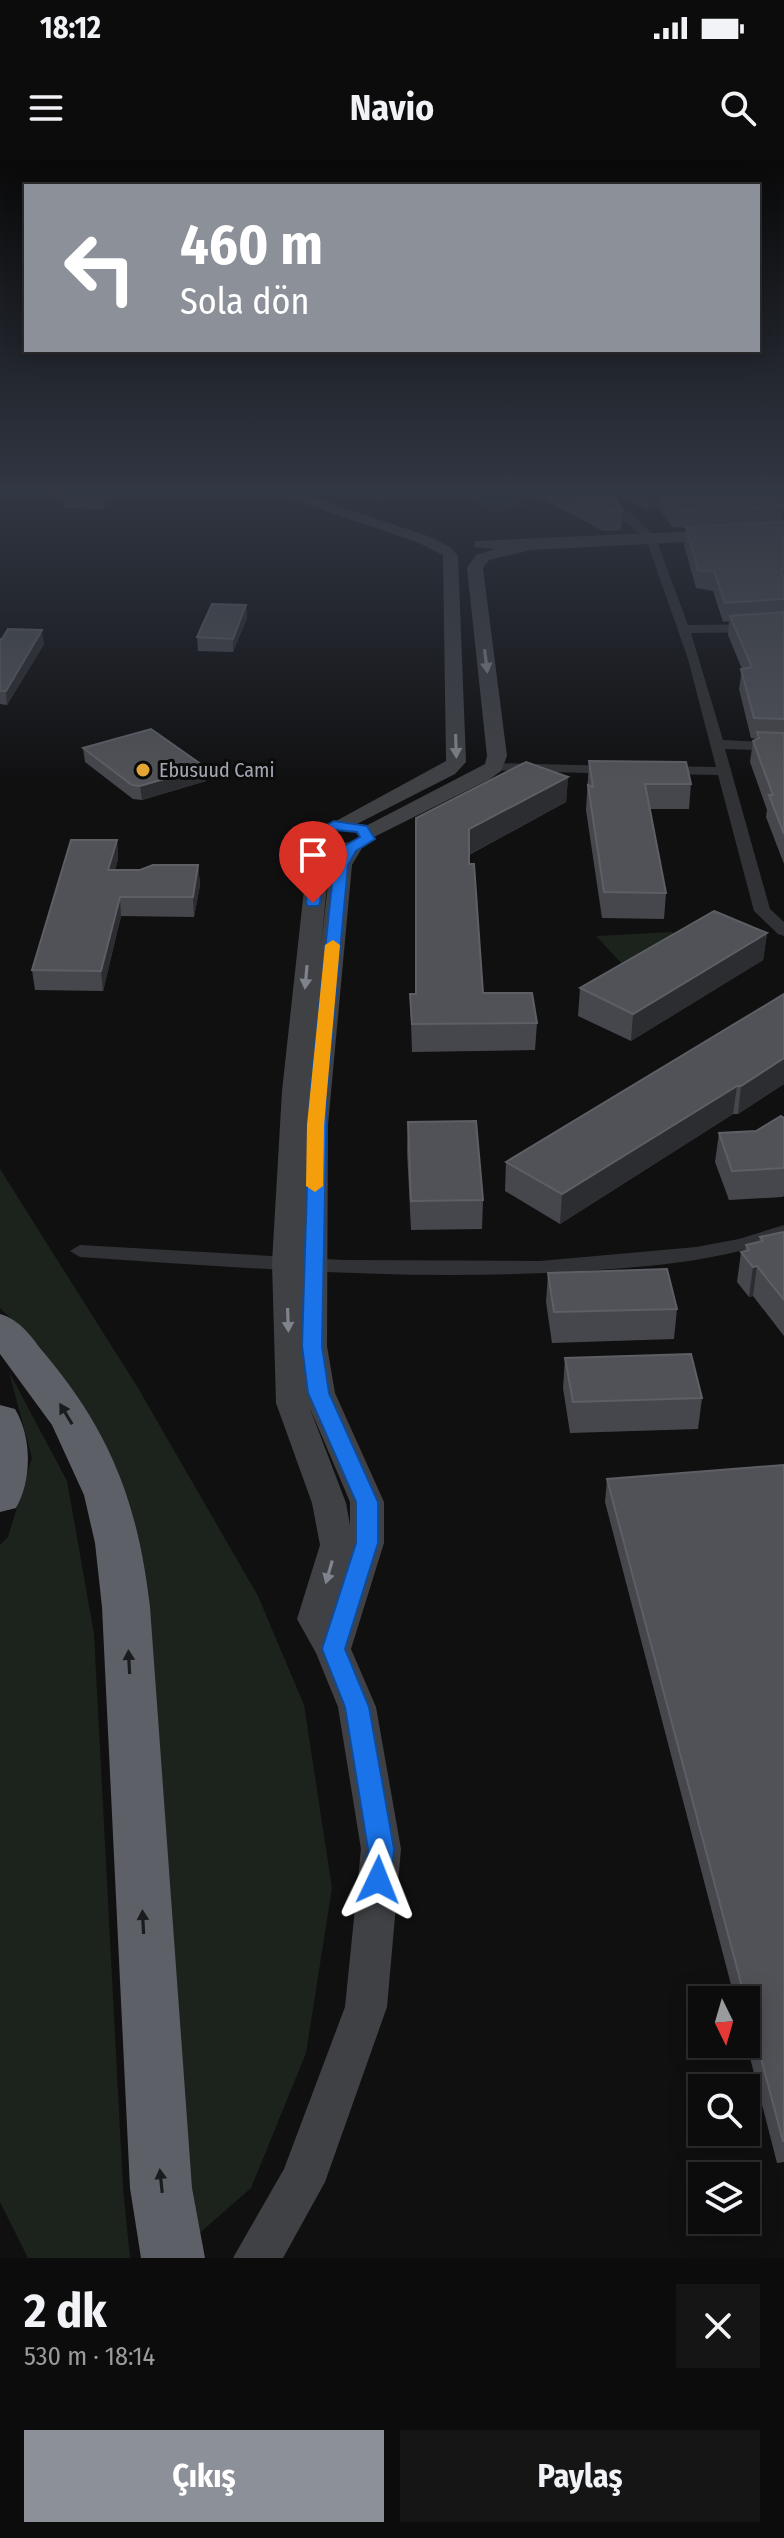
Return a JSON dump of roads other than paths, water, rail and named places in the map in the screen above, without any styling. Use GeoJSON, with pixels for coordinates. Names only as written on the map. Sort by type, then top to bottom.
{"type":"FeatureCollection","features":[{"type":"Feature","properties":{"kind":"highway"},"geometry":{"type":"LineString","coordinates":[[0,1328],[51,1389],[72,1423],[97,1475],[114,1522],[126,1607],[161,2188],[173,2258]]}},
{"type":"Feature","properties":{"kind":"highway"},"geometry":{"type":"LineString","coordinates":[[0,1420],[6,1470],[0,1496]]}},
{"type":"Feature","properties":{"kind":"street"},"geometry":{"type":"LineString","coordinates":[[300,1263],[341,865],[354,835],[380,808],[448,770],[456,762],[465,587]]}},
{"type":"Feature","properties":{"kind":"street"},"geometry":{"type":"LineString","coordinates":[[477,587],[497,756],[494,767]]}},
{"type":"Feature","properties":{"kind":"street"},"geometry":{"type":"LineString","coordinates":[[669,587],[685,629],[762,911],[784,931]]}},
{"type":"Feature","properties":{"kind":"street"},"geometry":{"type":"LineString","coordinates":[[685,629],[762,628],[784,624]]}},
{"type":"Feature","properties":{"kind":"street"},"geometry":{"type":"LineString","coordinates":[[717,744],[784,747]]}},
{"type":"Feature","properties":{"kind":"street"},"geometry":{"type":"LineString","coordinates":[[257,2258],[302,2182],[366,2007],[381,1849],[357,1707],[324,1634],[367,1543],[367,1502],[319,1393],[300,1263],[295,1091],[320,844],[316,840],[319,831],[354,835],[494,767],[723,771]]}},
{"type":"Feature","properties":{"kind":"street"},"geometry":{"type":"LineString","coordinates":[[80,1251],[300,1263],[522,1270],[663,1258],[759,1241],[784,1231]]}},
{"type":"Feature","properties":{"kind":"place","name":"Ebusuud Cami"},"geometry":{"type":"Point","coordinates":[143,770]}}]}
